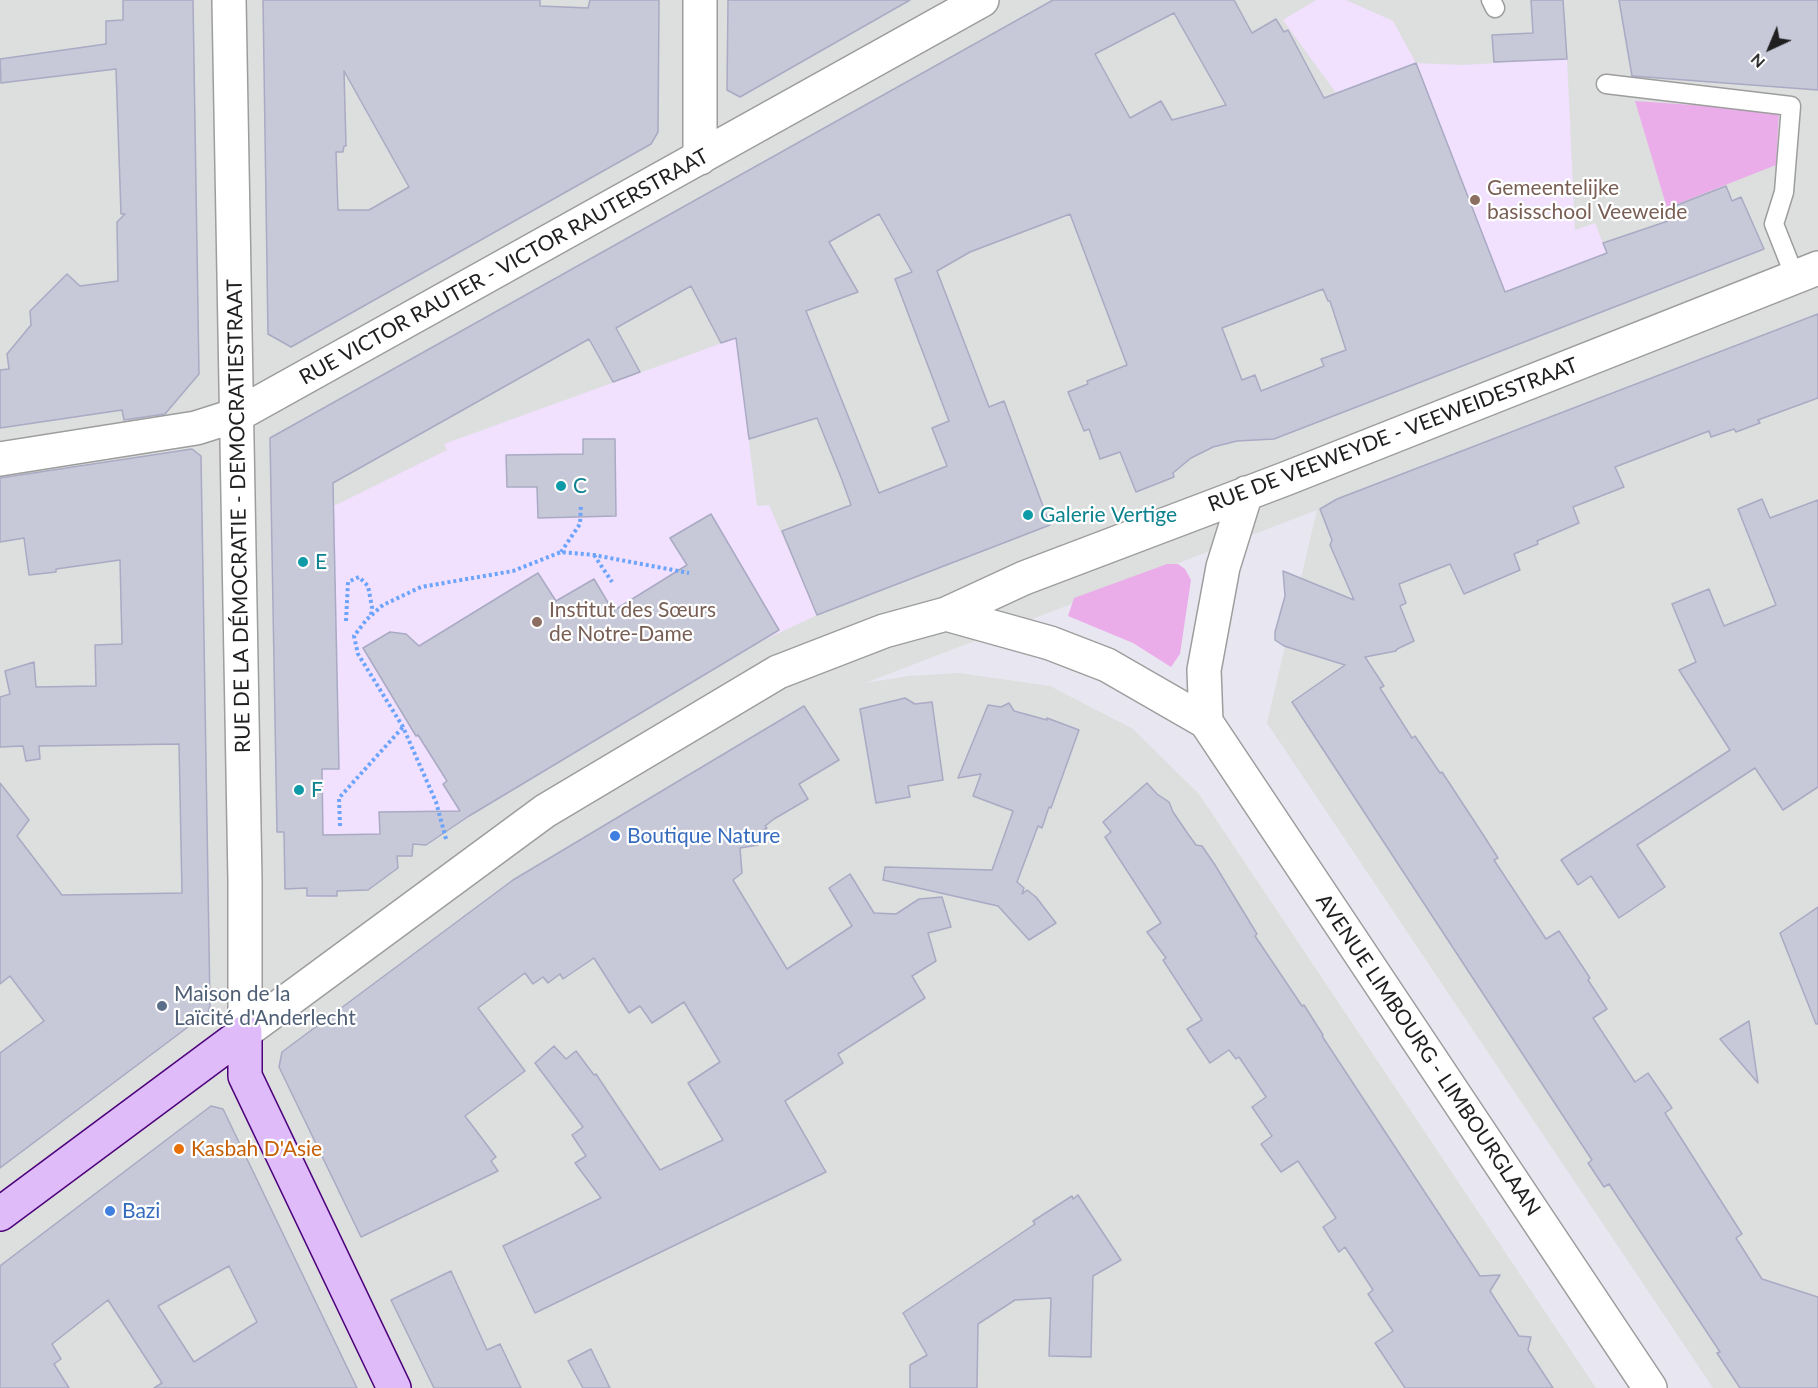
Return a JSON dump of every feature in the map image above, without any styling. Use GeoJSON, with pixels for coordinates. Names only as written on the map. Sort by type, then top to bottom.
{"type":"FeatureCollection","features":[{"type":"Feature","properties":{"kind":"street","name":"RUE DE LA DÉMOCRATIE - DEMOCRATIESTRAAT"},"geometry":{"type":"LineString","coordinates":[[229,0],[245,881],[245,1032]]}},
{"type":"Feature","properties":{"kind":"street"},"geometry":{"type":"LineString","coordinates":[[700,0],[700,158]]}},
{"type":"Feature","properties":{"kind":"street","name":"RUE VICTOR RAUTER - VICTOR RAUTERSTRAAT"},"geometry":{"type":"LineString","coordinates":[[0,459],[196,428],[237,415],[982,0]]}},
{"type":"Feature","properties":{"kind":"street","name":"RUE DE VEEWEYDE - VEEWEIDESTRAAT"},"geometry":{"type":"LineString","coordinates":[[0,1214],[536,817],[778,672],[884,631],[946,614],[1023,578],[1807,273]]}},
{"type":"Feature","properties":{"kind":"street"},"geometry":{"type":"LineString","coordinates":[[1206,722],[1204,670],[1223,567],[1246,493]]}},
{"type":"Feature","properties":{"kind":"street","name":"AVENUE LIMBOURG - LIMBOURGLAAN"},"geometry":{"type":"LineString","coordinates":[[946,614],[1050,643],[1107,665],[1206,722],[1650,1388]]}},
{"type":"Feature","properties":{"kind":"street"},"geometry":{"type":"LineString","coordinates":[[245,1032],[245,1076],[394,1388]]}},
{"type":"Feature","properties":{"kind":"lane"},"geometry":{"type":"LineString","coordinates":[[1606,84],[1791,106],[1784,192],[1774,224],[1807,273]]}},
{"type":"Feature","properties":{"kind":"path"},"geometry":{"type":"LineString","coordinates":[[561,552],[580,525],[581,505]]}},
{"type":"Feature","properties":{"kind":"path"},"geometry":{"type":"LineString","coordinates":[[446,839],[436,802],[403,727],[358,654],[354,636],[370,616],[383,605],[421,587],[513,571],[561,552],[594,555],[689,573]]}},
{"type":"Feature","properties":{"kind":"path"},"geometry":{"type":"LineString","coordinates":[[594,555],[612,582]]}},
{"type":"Feature","properties":{"kind":"path"},"geometry":{"type":"LineString","coordinates":[[346,621],[348,582],[359,577],[368,586],[372,607],[370,616]]}},
{"type":"Feature","properties":{"kind":"path"},"geometry":{"type":"LineString","coordinates":[[340,826],[339,798],[403,727]]}},
{"type":"Feature","properties":{"kind":"shaded area"},"geometry":{"type":"Polygon","coordinates":[[[0,0],[1818,0],[1818,1388],[1713,1388],[1267,723],[1317,510],[865,683],[909,676],[959,673],[1050,686],[1133,729],[1199,794],[1596,1388],[0,1388],[0,0]]]}},
{"type":"Feature","properties":{"kind":"shaded area","name":"Gemeentelijke basisschool Veeweide"},"geometry":{"type":"Polygon","coordinates":[[[1316,0],[1346,0],[1393,21],[1416,63],[1462,65],[1567,59],[1575,230],[1595,223],[1626,302],[1413,293],[1336,93],[1283,20],[1316,0]]]}},
{"type":"Feature","properties":{"kind":"shaded area"},"geometry":{"type":"Polygon","coordinates":[[[1635,101],[1779,111],[1776,165],[1667,208],[1635,101]]]}},
{"type":"Feature","properties":{"kind":"shaded area","name":"Institut des Sœurs de Notre-Dame"},"geometry":{"type":"Polygon","coordinates":[[[736,338],[757,506],[769,505],[817,615],[743,650],[469,816],[427,845],[413,845],[412,856],[397,856],[398,867],[337,891],[337,896],[307,898],[307,888],[285,889],[284,856],[306,856],[290,832],[277,832],[271,505],[336,505],[447,450],[444,444],[736,338]]]}},
{"type":"Feature","properties":{"kind":"shaded area"},"geometry":{"type":"Polygon","coordinates":[[[1167,564],[1178,564],[1185,569],[1191,580],[1180,654],[1171,667],[1133,643],[1068,616],[1074,598],[1167,564]]]}},
{"type":"Feature","properties":{"kind":"building"},"geometry":{"type":"Polygon","coordinates":[[[123,0],[193,0],[199,374],[165,414],[124,420],[122,410],[0,428],[0,370],[9,369],[7,354],[31,325],[30,311],[67,274],[80,286],[118,281],[117,222],[125,214],[121,214],[116,69],[1,83],[0,59],[106,44],[106,21],[123,20],[123,0]]]}},
{"type":"Feature","properties":{"kind":"building"},"geometry":{"type":"Polygon","coordinates":[[[263,0],[540,0],[540,6],[588,8],[590,0],[659,0],[658,132],[651,144],[291,347],[268,334],[263,0]],[[344,71],[346,146],[343,152],[336,152],[338,210],[369,210],[409,187],[344,71]]]}},
{"type":"Feature","properties":{"kind":"building"},"geometry":{"type":"Polygon","coordinates":[[[728,0],[910,0],[740,97],[727,90],[728,0]]]}},
{"type":"Feature","properties":{"kind":"building"},"geometry":{"type":"Polygon","coordinates":[[[1053,0],[1234,0],[1252,33],[1276,19],[1284,32],[1288,30],[1324,98],[1416,63],[1505,292],[1607,253],[1603,243],[1671,220],[1667,209],[1726,186],[1732,201],[1741,197],[1764,249],[1274,439],[1237,441],[1213,447],[1191,458],[1173,473],[1174,477],[1136,492],[1120,452],[1100,459],[1089,429],[1084,431],[1068,392],[1088,384],[1087,381],[1127,365],[1070,214],[970,252],[937,271],[989,407],[1004,401],[1050,525],[817,615],[782,531],[851,505],[842,480],[817,418],[749,439],[736,338],[721,343],[691,286],[616,328],[640,372],[613,382],[589,339],[333,483],[339,769],[322,769],[323,835],[380,834],[379,812],[460,811],[443,784],[447,781],[418,735],[416,736],[363,648],[390,632],[406,634],[419,646],[538,573],[556,601],[594,579],[613,611],[687,565],[670,538],[711,514],[779,630],[469,816],[426,845],[413,844],[412,856],[397,856],[398,868],[368,890],[337,891],[337,896],[307,896],[307,888],[285,889],[284,832],[277,832],[270,438],[1053,0]],[[1174,13],[1095,54],[1130,118],[1161,101],[1172,120],[1226,105],[1174,13]],[[879,214],[829,242],[858,292],[806,311],[879,493],[947,466],[932,428],[949,421],[895,279],[912,272],[879,214]],[[1323,289],[1222,328],[1242,380],[1255,375],[1261,391],[1324,366],[1321,359],[1346,350],[1330,301],[1323,289]]]}},
{"type":"Feature","properties":{"kind":"building"},"geometry":{"type":"Polygon","coordinates":[[[1531,0],[1563,0],[1567,59],[1494,62],[1492,35],[1533,33],[1531,0]]]}},
{"type":"Feature","properties":{"kind":"building"},"geometry":{"type":"Polygon","coordinates":[[[1619,0],[1818,0],[1818,90],[1632,76],[1619,0]]]}},
{"type":"Feature","properties":{"kind":"building"},"geometry":{"type":"Polygon","coordinates":[[[1818,314],[1818,398],[1758,420],[1760,423],[1736,432],[1734,429],[1711,437],[1709,431],[1615,467],[1624,487],[1573,507],[1579,523],[1537,541],[1538,544],[1514,554],[1520,570],[1464,594],[1450,564],[1399,584],[1406,603],[1400,606],[1414,641],[1396,651],[1365,657],[1384,686],[1380,688],[1412,738],[1415,736],[1440,773],[1442,772],[1498,858],[1494,860],[1546,939],[1559,931],[1590,978],[1588,980],[1607,1009],[1593,1018],[1635,1082],[1648,1073],[1672,1108],[1665,1113],[1742,1234],[1736,1238],[1762,1279],[1818,1297],[1818,1388],[1740,1388],[1717,1353],[1720,1352],[1609,1184],[1604,1187],[1588,1163],[1592,1160],[1292,702],[1345,665],[1284,646],[1275,640],[1275,632],[1285,596],[1283,571],[1354,600],[1330,545],[1332,540],[1320,509],[1337,499],[1818,314]]]}},
{"type":"Feature","properties":{"kind":"building","name":"C"},"geometry":{"type":"Polygon","coordinates":[[[583,439],[615,439],[616,516],[538,518],[537,487],[507,487],[506,455],[583,454],[583,439]]]}},
{"type":"Feature","properties":{"kind":"building"},"geometry":{"type":"Polygon","coordinates":[[[192,449],[201,456],[210,1006],[208,1012],[0,1168],[0,1053],[44,1021],[10,976],[0,984],[0,783],[29,820],[17,836],[62,895],[182,893],[179,744],[39,746],[40,759],[26,761],[23,746],[0,747],[0,697],[10,694],[5,671],[34,662],[36,687],[96,686],[95,645],[122,644],[120,560],[29,575],[24,538],[0,542],[0,478],[192,449]]]}},
{"type":"Feature","properties":{"kind":"building"},"geometry":{"type":"Polygon","coordinates":[[[1762,499],[1770,518],[1818,500],[1818,787],[1783,810],[1755,768],[1637,845],[1665,887],[1619,918],[1591,876],[1578,885],[1561,860],[1730,750],[1679,670],[1696,662],[1672,604],[1709,589],[1724,626],[1776,605],[1738,509],[1762,499]]]}},
{"type":"Feature","properties":{"kind":"building"},"geometry":{"type":"Polygon","coordinates":[[[905,698],[915,704],[932,702],[943,780],[908,786],[910,797],[876,803],[860,709],[905,698]]]}},
{"type":"Feature","properties":{"kind":"building"},"geometry":{"type":"Polygon","coordinates":[[[1009,703],[1014,711],[1047,720],[1047,718],[1079,730],[1051,808],[1049,807],[1042,828],[1038,826],[1017,882],[1024,888],[1022,894],[1027,890],[1036,897],[1056,923],[1029,940],[998,906],[883,880],[885,867],[992,870],[1013,811],[973,796],[981,774],[958,778],[988,705],[1001,707],[1009,703]]]}},
{"type":"Feature","properties":{"kind":"building"},"geometry":{"type":"Polygon","coordinates":[[[804,706],[839,760],[799,784],[808,799],[774,819],[765,826],[767,828],[753,836],[758,845],[740,848],[742,873],[733,880],[787,969],[852,926],[829,888],[850,874],[874,913],[896,914],[919,899],[942,897],[951,927],[928,933],[936,961],[912,976],[925,998],[838,1054],[843,1063],[785,1101],[826,1172],[535,1313],[503,1246],[601,1198],[575,1163],[586,1156],[572,1135],[583,1127],[535,1063],[554,1046],[566,1059],[576,1051],[594,1075],[596,1074],[660,1170],[723,1140],[688,1083],[720,1062],[684,1002],[652,1023],[640,1006],[629,1013],[594,958],[563,979],[560,974],[548,983],[543,977],[533,984],[525,973],[478,1008],[525,1071],[465,1116],[496,1157],[491,1161],[498,1171],[361,1237],[279,1067],[282,1052],[513,880],[804,706]]]}},
{"type":"Feature","properties":{"kind":"building"},"geometry":{"type":"Polygon","coordinates":[[[1147,783],[1169,802],[1173,812],[1196,845],[1202,846],[1215,865],[1257,934],[1255,936],[1302,1006],[1304,1005],[1480,1276],[1500,1275],[1490,1291],[1519,1336],[1531,1337],[1528,1350],[1553,1388],[1405,1388],[1375,1343],[1393,1331],[1368,1294],[1373,1290],[1345,1247],[1339,1252],[1323,1227],[1336,1218],[1298,1161],[1281,1172],[1261,1144],[1272,1136],[1252,1107],[1266,1097],[1239,1057],[1236,1059],[1229,1050],[1210,1063],[1187,1029],[1202,1020],[1163,960],[1166,958],[1147,932],[1161,923],[1105,837],[1111,832],[1103,822],[1147,783]]]}},
{"type":"Feature","properties":{"kind":"building"},"geometry":{"type":"Polygon","coordinates":[[[1818,907],[1818,1024],[1816,1024],[1780,933],[1818,907]]]}},
{"type":"Feature","properties":{"kind":"building"},"geometry":{"type":"Polygon","coordinates":[[[1749,1021],[1758,1083],[1720,1039],[1749,1021]]]}},
{"type":"Feature","properties":{"kind":"building"},"geometry":{"type":"Polygon","coordinates":[[[211,1106],[223,1109],[357,1388],[154,1388],[162,1383],[108,1300],[52,1344],[61,1359],[54,1364],[69,1388],[0,1388],[0,1266],[211,1106]],[[229,1266],[158,1306],[194,1362],[257,1322],[229,1266]]]}},
{"type":"Feature","properties":{"kind":"building"},"geometry":{"type":"Polygon","coordinates":[[[1078,1195],[1121,1260],[1093,1276],[1091,1357],[1049,1356],[1051,1298],[1015,1300],[978,1324],[977,1388],[910,1388],[910,1365],[927,1355],[903,1313],[1035,1224],[1033,1221],[1072,1196],[1073,1199],[1078,1195]]]}},
{"type":"Feature","properties":{"kind":"building"},"geometry":{"type":"Polygon","coordinates":[[[451,1271],[487,1350],[500,1344],[521,1388],[434,1388],[391,1300],[451,1271]]]}},
{"type":"Feature","properties":{"kind":"building"},"geometry":{"type":"Polygon","coordinates":[[[591,1349],[610,1388],[583,1388],[568,1361],[591,1349]]]}},
{"type":"Feature","properties":{"kind":"place","name":"Gemeentelijke basisschool Veeweide"},"geometry":{"type":"Point","coordinates":[1475,200]}},
{"type":"Feature","properties":{"kind":"place","name":"C"},"geometry":{"type":"Point","coordinates":[561,486]}},
{"type":"Feature","properties":{"kind":"place","name":"Galerie Vertige"},"geometry":{"type":"Point","coordinates":[1028,515]}},
{"type":"Feature","properties":{"kind":"place","name":"E"},"geometry":{"type":"Point","coordinates":[303,562]}},
{"type":"Feature","properties":{"kind":"place","name":"Institut des Sœurs de Notre-Dame"},"geometry":{"type":"Point","coordinates":[537,622]}},
{"type":"Feature","properties":{"kind":"place","name":"F"},"geometry":{"type":"Point","coordinates":[299,790]}},
{"type":"Feature","properties":{"kind":"place","name":"Boutique Nature"},"geometry":{"type":"Point","coordinates":[615,836]}},
{"type":"Feature","properties":{"kind":"place","name":"Maison de la Laïcité d'Anderlecht"},"geometry":{"type":"Point","coordinates":[162,1006]}},
{"type":"Feature","properties":{"kind":"place","name":"Kasbah D'Asie"},"geometry":{"type":"Point","coordinates":[179,1149]}},
{"type":"Feature","properties":{"kind":"place","name":"Bazi"},"geometry":{"type":"Point","coordinates":[110,1211]}}]}
